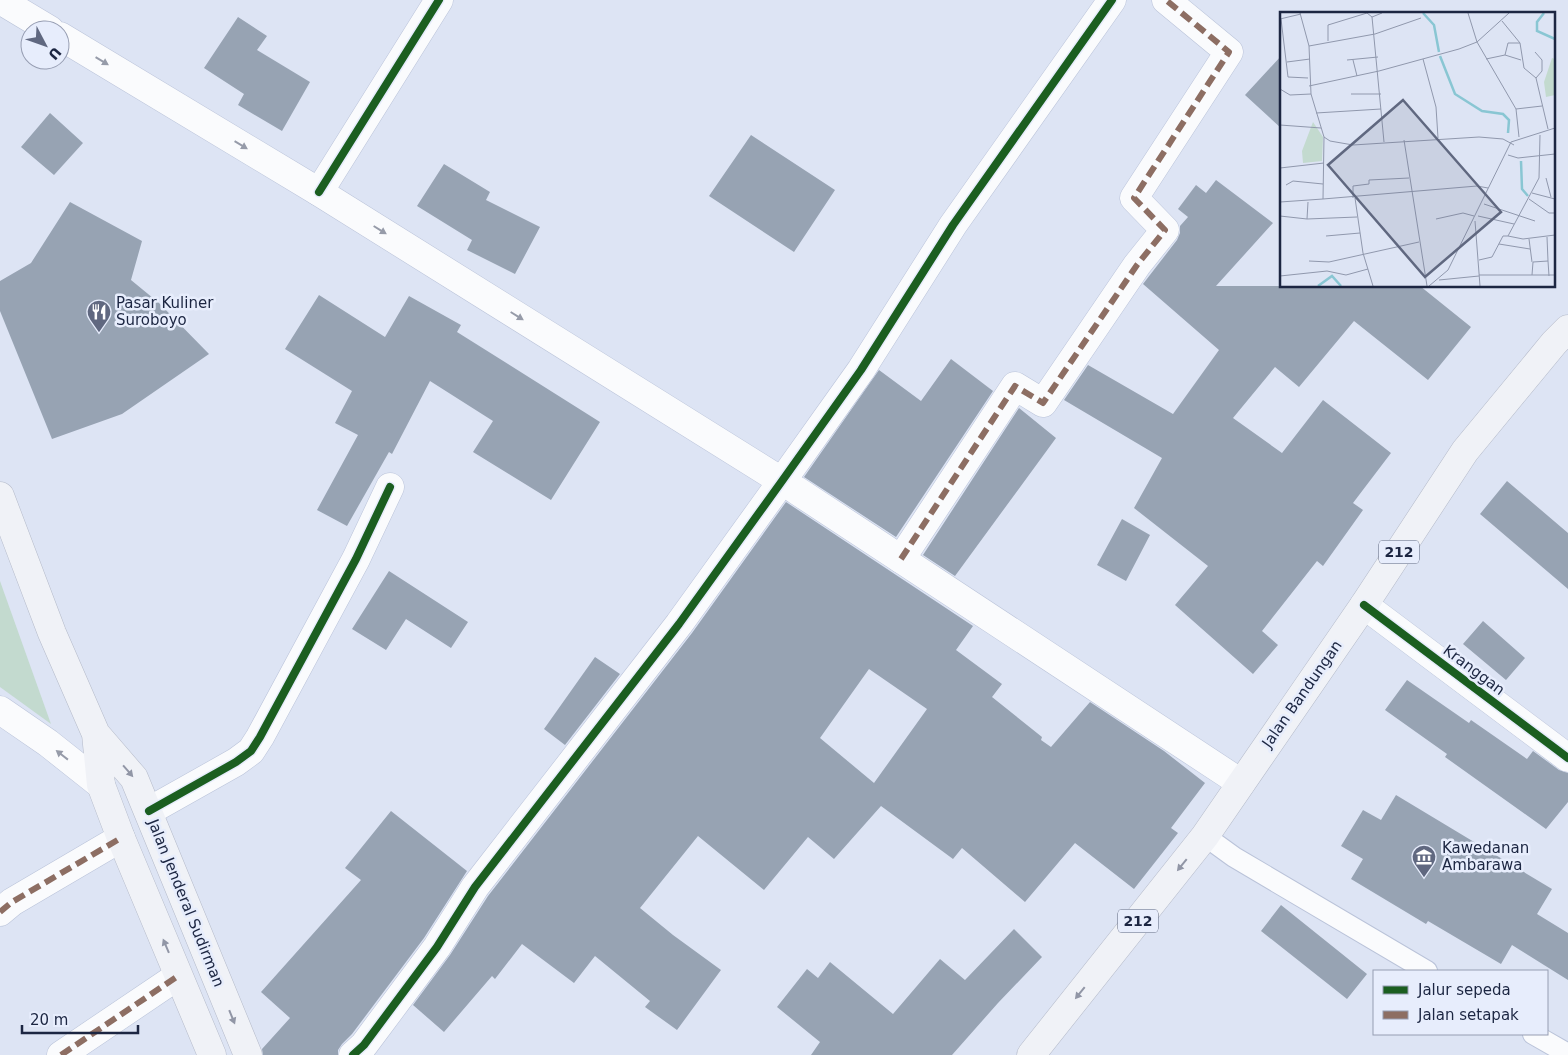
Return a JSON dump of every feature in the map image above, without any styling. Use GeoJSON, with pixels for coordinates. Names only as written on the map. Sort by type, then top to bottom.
{"type":"FeatureCollection","features":[{"type":"Feature","properties":{"kind":"main road","name":"Jalan Bandungan"},"geometry":{"type":"LineString","coordinates":[[1031,1055],[1205,836],[1364,605],[1465,451],[1554,343],[1568,329]]}},
{"type":"Feature","properties":{"kind":"main road","name":"Jalan Jenderal Sudirman"},"geometry":{"type":"LineString","coordinates":[[0,496],[52,634],[96,734],[134,778],[248,1055]]}},
{"type":"Feature","properties":{"kind":"main road","name":"Jalan Jenderal Sudirman"},"geometry":{"type":"LineString","coordinates":[[96,734],[101,785],[121,838],[212,1055]]}},
{"type":"Feature","properties":{"kind":"street"},"geometry":{"type":"LineString","coordinates":[[0,0],[33,20]]}},
{"type":"Feature","properties":{"kind":"street"},"geometry":{"type":"LineString","coordinates":[[319,192],[439,0]]}},
{"type":"Feature","properties":{"kind":"street"},"geometry":{"type":"LineString","coordinates":[[352,1055],[364,1045],[437,946],[474,887],[679,624],[861,370],[954,224],[1112,0]]}},
{"type":"Feature","properties":{"kind":"street"},"geometry":{"type":"LineString","coordinates":[[901,559],[1015,386],[1043,403],[1137,265],[1165,230],[1134,198],[1229,52],[1166,0]]}},
{"type":"Feature","properties":{"kind":"street"},"geometry":{"type":"LineString","coordinates":[[70,42],[319,192],[782,481],[1241,783]]}},
{"type":"Feature","properties":{"kind":"street"},"geometry":{"type":"LineString","coordinates":[[149,811],[236,762],[250,751],[260,737],[356,559],[390,488]]}},
{"type":"Feature","properties":{"kind":"street","name":"Kranggan"},"geometry":{"type":"LineString","coordinates":[[1364,605],[1568,758]]}},
{"type":"Feature","properties":{"kind":"street"},"geometry":{"type":"LineString","coordinates":[[0,710],[48,743],[101,785]]}},
{"type":"Feature","properties":{"kind":"street"},"geometry":{"type":"LineString","coordinates":[[0,912],[12,902],[121,838]]}},
{"type":"Feature","properties":{"kind":"street"},"geometry":{"type":"LineString","coordinates":[[61,1055],[178,976]]}},
{"type":"Feature","properties":{"kind":"lane"},"geometry":{"type":"LineString","coordinates":[[1205,836],[1234,857],[1425,970]]}},
{"type":"Feature","properties":{"kind":"lane"},"geometry":{"type":"LineString","coordinates":[[1535,1035],[1568,1054]]}},
{"type":"Feature","properties":{"kind":"green space"},"geometry":{"type":"Polygon","coordinates":[[[0,581],[51,724],[0,687],[0,581]]]}},
{"type":"Feature","properties":{"kind":"building"},"geometry":{"type":"Polygon","coordinates":[[[238,17],[267,36],[257,50],[310,82],[282,131],[238,105],[244,94],[204,68],[238,17]]]}},
{"type":"Feature","properties":{"kind":"building"},"geometry":{"type":"Polygon","coordinates":[[[1280,57],[1280,127],[1245,95],[1280,57]]]}},
{"type":"Feature","properties":{"kind":"building"},"geometry":{"type":"Polygon","coordinates":[[[50,113],[83,143],[54,175],[21,147],[50,113]]]}},
{"type":"Feature","properties":{"kind":"building"},"geometry":{"type":"Polygon","coordinates":[[[751,135],[835,190],[794,252],[709,196],[751,135]]]}},
{"type":"Feature","properties":{"kind":"building"},"geometry":{"type":"Polygon","coordinates":[[[444,164],[490,192],[486,200],[540,227],[515,274],[467,250],[472,240],[417,206],[444,164]]]}},
{"type":"Feature","properties":{"kind":"building"},"geometry":{"type":"Polygon","coordinates":[[[1216,180],[1273,223],[1216,286],[1422,288],[1471,327],[1428,380],[1354,321],[1299,387],[1275,367],[1233,418],[1282,453],[1323,400],[1391,453],[1353,503],[1363,510],[1323,566],[1317,561],[1262,631],[1278,645],[1253,674],[1175,605],[1208,566],[1134,508],[1162,458],[1064,400],[1088,365],[1173,414],[1219,350],[1143,284],[1177,240],[1180,226],[1188,217],[1178,209],[1196,185],[1206,193],[1216,180]]]}},
{"type":"Feature","properties":{"kind":"building","name":"Pasar Kuliner Suroboyo"},"geometry":{"type":"Polygon","coordinates":[[[70,202],[142,241],[131,280],[159,303],[209,354],[122,414],[52,439],[0,311],[0,281],[31,263],[70,202]]]}},
{"type":"Feature","properties":{"kind":"building"},"geometry":{"type":"Polygon","coordinates":[[[319,295],[385,337],[409,296],[461,325],[457,332],[600,422],[551,500],[473,452],[493,421],[430,381],[392,454],[389,452],[347,526],[317,510],[358,435],[335,423],[352,391],[285,349],[319,295]]]}},
{"type":"Feature","properties":{"kind":"building"},"geometry":{"type":"Polygon","coordinates":[[[951,359],[993,391],[896,537],[804,477],[879,370],[921,401],[951,359]]]}},
{"type":"Feature","properties":{"kind":"building"},"geometry":{"type":"Polygon","coordinates":[[[1019,408],[1056,438],[955,576],[923,555],[1019,408]]]}},
{"type":"Feature","properties":{"kind":"building"},"geometry":{"type":"Polygon","coordinates":[[[1507,481],[1568,533],[1568,589],[1480,514],[1507,481]]]}},
{"type":"Feature","properties":{"kind":"building"},"geometry":{"type":"Polygon","coordinates":[[[786,502],[973,626],[956,650],[1002,684],[992,697],[1042,737],[1041,740],[1051,747],[1090,702],[1164,751],[1205,783],[1171,828],[1178,833],[1134,889],[1075,843],[1025,902],[962,848],[953,859],[881,806],[834,859],[808,837],[764,890],[698,836],[640,908],[721,970],[677,1030],[645,1007],[650,1001],[595,956],[574,983],[522,944],[495,979],[492,976],[444,1032],[413,1005],[450,955],[488,896],[692,633],[786,502]],[[869,669],[820,738],[874,783],[927,709],[869,669]]]}},
{"type":"Feature","properties":{"kind":"building"},"geometry":{"type":"Polygon","coordinates":[[[1122,519],[1150,535],[1126,581],[1097,565],[1122,519]]]}},
{"type":"Feature","properties":{"kind":"building"},"geometry":{"type":"Polygon","coordinates":[[[389,571],[468,622],[451,648],[406,619],[386,650],[352,629],[389,571]]]}},
{"type":"Feature","properties":{"kind":"building"},"geometry":{"type":"Polygon","coordinates":[[[1483,621],[1525,658],[1506,680],[1463,644],[1483,621]]]}},
{"type":"Feature","properties":{"kind":"building"},"geometry":{"type":"Polygon","coordinates":[[[595,657],[620,674],[565,745],[544,729],[595,657]]]}},
{"type":"Feature","properties":{"kind":"building"},"geometry":{"type":"Polygon","coordinates":[[[1407,680],[1469,723],[1471,720],[1527,759],[1533,751],[1559,770],[1568,773],[1568,802],[1546,829],[1445,757],[1447,754],[1385,710],[1407,680]]]}},
{"type":"Feature","properties":{"kind":"building"},"geometry":{"type":"Polygon","coordinates":[[[1396,795],[1552,889],[1537,914],[1568,933],[1568,980],[1512,945],[1501,964],[1428,921],[1426,924],[1351,879],[1363,859],[1341,846],[1363,810],[1381,820],[1396,795]]]}},
{"type":"Feature","properties":{"kind":"building"},"geometry":{"type":"Polygon","coordinates":[[[391,811],[467,871],[424,938],[352,1034],[342,1044],[338,1050],[338,1055],[263,1055],[262,1049],[290,1018],[261,992],[361,880],[345,868],[391,811]]]}},
{"type":"Feature","properties":{"kind":"building"},"geometry":{"type":"Polygon","coordinates":[[[1281,905],[1367,974],[1347,999],[1261,931],[1281,905]]]}},
{"type":"Feature","properties":{"kind":"building"},"geometry":{"type":"Polygon","coordinates":[[[1014,929],[1042,957],[952,1055],[811,1055],[820,1042],[777,1007],[807,969],[818,978],[830,962],[893,1014],[940,959],[965,980],[1014,929]]]}},
{"type":"Feature","properties":{"kind":"marked path"},"geometry":{"type":"LineString","coordinates":[[901,559],[1015,386],[1043,403],[1137,265],[1165,230],[1134,198],[1229,52],[1166,0]]}},
{"type":"Feature","properties":{"kind":"marked path"},"geometry":{"type":"LineString","coordinates":[[0,912],[12,902],[121,838]]}},
{"type":"Feature","properties":{"kind":"marked path"},"geometry":{"type":"LineString","coordinates":[[61,1055],[178,976]]}},
{"type":"Feature","properties":{"kind":"cycle path"},"geometry":{"type":"LineString","coordinates":[[319,192],[439,0]]}},
{"type":"Feature","properties":{"kind":"cycle path"},"geometry":{"type":"LineString","coordinates":[[353,1055],[364,1045],[437,947],[475,887],[679,624],[782,481],[861,370],[953,225],[1112,0]]}},
{"type":"Feature","properties":{"kind":"cycle path"},"geometry":{"type":"LineString","coordinates":[[149,811],[236,762],[251,751],[356,559],[390,487]]}},
{"type":"Feature","properties":{"kind":"cycle path"},"geometry":{"type":"LineString","coordinates":[[1364,605],[1568,758]]}},
{"type":"Feature","properties":{"kind":"place","name":"Pasar Kuliner Suroboyo"},"geometry":{"type":"Point","coordinates":[99,333]}},
{"type":"Feature","properties":{"kind":"place","name":"Kawedanan Ambarawa"},"geometry":{"type":"Point","coordinates":[1424,878]}}]}
